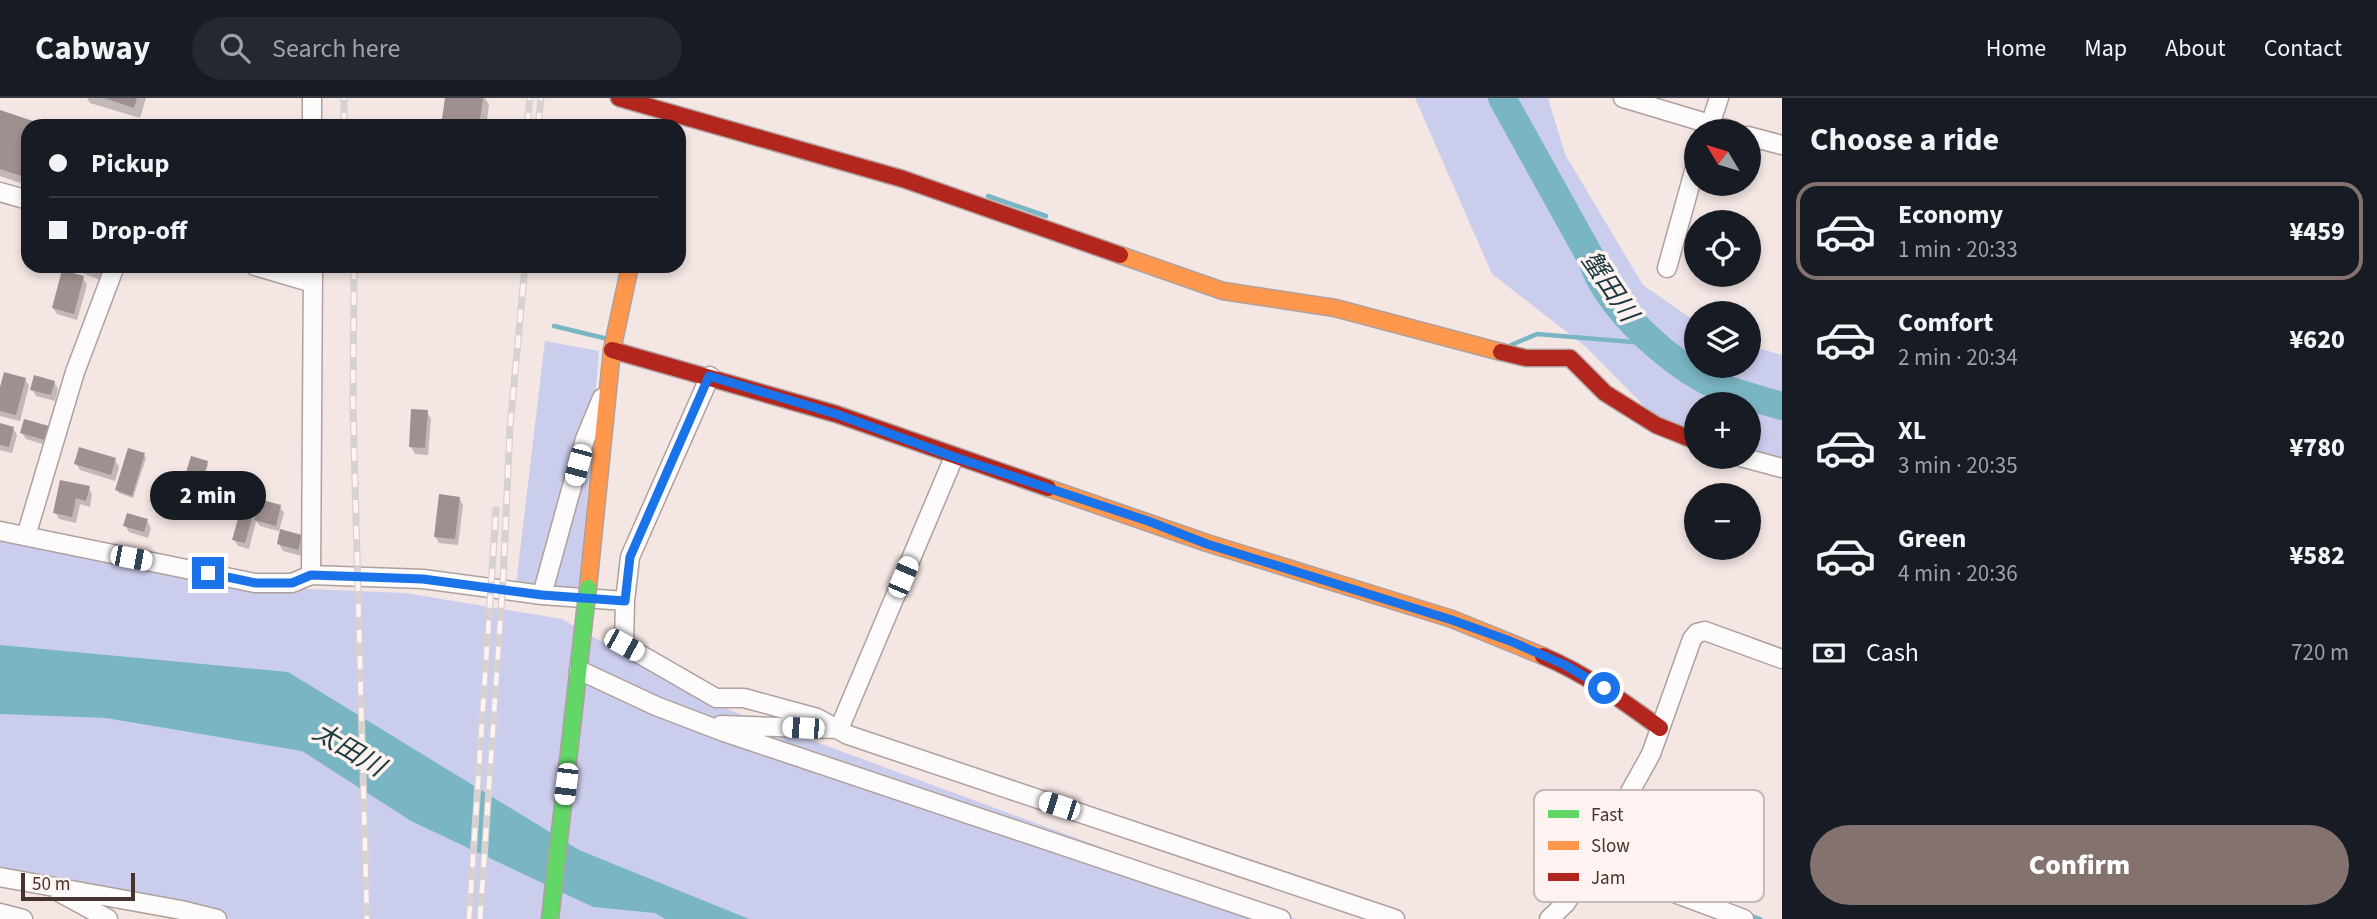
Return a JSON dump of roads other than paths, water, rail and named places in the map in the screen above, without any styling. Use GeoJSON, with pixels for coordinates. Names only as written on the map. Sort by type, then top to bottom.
{"type":"FeatureCollection","features":[{"type":"Feature","properties":{"kind":"street"},"geometry":{"type":"LineString","coordinates":[[312,98],[312,119]]}},
{"type":"Feature","properties":{"kind":"street"},"geometry":{"type":"LineString","coordinates":[[619,98],[669,119]]}},
{"type":"Feature","properties":{"kind":"street"},"geometry":{"type":"LineString","coordinates":[[671,119],[677,98]]}},
{"type":"Feature","properties":{"kind":"street"},"geometry":{"type":"LineString","coordinates":[[1623,98],[1684,119]]}},
{"type":"Feature","properties":{"kind":"street"},"geometry":{"type":"LineString","coordinates":[[1712,119],[1718,98]]}},
{"type":"Feature","properties":{"kind":"street"},"geometry":{"type":"LineString","coordinates":[[686,124],[903,179],[1223,291],[1335,308],[1526,358],[1570,358],[1605,393],[1656,425],[1684,436]]}},
{"type":"Feature","properties":{"kind":"street"},"geometry":{"type":"LineString","coordinates":[[1761,139],[1782,145]]}},
{"type":"Feature","properties":{"kind":"street"},"geometry":{"type":"LineString","coordinates":[[0,192],[21,198]]}},
{"type":"Feature","properties":{"kind":"street"},"geometry":{"type":"LineString","coordinates":[[1667,268],[1687,196]]}},
{"type":"Feature","properties":{"kind":"street"},"geometry":{"type":"LineString","coordinates":[[26,536],[75,372],[112,273]]}},
{"type":"Feature","properties":{"kind":"street"},"geometry":{"type":"LineString","coordinates":[[550,919],[579,673],[612,350],[628,273]]}},
{"type":"Feature","properties":{"kind":"street"},"geometry":{"type":"LineString","coordinates":[[311,575],[313,275]]}},
{"type":"Feature","properties":{"kind":"street"},"geometry":{"type":"LineString","coordinates":[[612,350],[836,414],[954,457],[1086,499],[1207,544],[1452,620],[1510,641],[1588,678],[1660,728]]}},
{"type":"Feature","properties":{"kind":"street"},"geometry":{"type":"LineString","coordinates":[[709,376],[630,557],[624,645],[716,698],[744,698],[817,718],[848,735],[1395,919]]}},
{"type":"Feature","properties":{"kind":"street"},"geometry":{"type":"LineString","coordinates":[[542,595],[585,439],[601,399],[608,389]]}},
{"type":"Feature","properties":{"kind":"street"},"geometry":{"type":"LineString","coordinates":[[836,729],[842,722],[954,457]]}},
{"type":"Feature","properties":{"kind":"street"},"geometry":{"type":"LineString","coordinates":[[1761,462],[1782,468]]}},
{"type":"Feature","properties":{"kind":"street"},"geometry":{"type":"LineString","coordinates":[[0,531],[256,583],[292,583],[311,575],[423,579],[542,595],[625,601]]}},
{"type":"Feature","properties":{"kind":"street"},"geometry":{"type":"LineString","coordinates":[[1631,790],[1646,764],[1692,639],[1697,633],[1705,631],[1782,659]]}},
{"type":"Feature","properties":{"kind":"street"},"geometry":{"type":"LineString","coordinates":[[579,673],[707,725],[1281,919]]}},
{"type":"Feature","properties":{"kind":"street"},"geometry":{"type":"LineString","coordinates":[[707,725],[836,729]]}},
{"type":"Feature","properties":{"kind":"street"},"geometry":{"type":"LineString","coordinates":[[0,877],[217,919]]}},
{"type":"Feature","properties":{"kind":"street"},"geometry":{"type":"LineString","coordinates":[[48,885],[108,919]]}},
{"type":"Feature","properties":{"kind":"street"},"geometry":{"type":"LineString","coordinates":[[1549,919],[1567,902]]}},
{"type":"Feature","properties":{"kind":"street"},"geometry":{"type":"LineString","coordinates":[[1698,902],[1744,919]]}},
{"type":"Feature","properties":{"kind":"street"},"geometry":{"type":"LineString","coordinates":[[0,913],[23,919]]}},
{"type":"Feature","properties":{"kind":"water","name":"太田川"},"geometry":{"type":"Polygon","coordinates":[[[0,645],[288,672],[579,850],[749,919],[665,919],[655,913],[593,907],[411,821],[302,751],[106,718],[0,714],[0,645]]]}},
{"type":"Feature","properties":{"kind":"waterway","name":"蟹田川"},"geometry":{"type":"LineString","coordinates":[[1502,98],[1600,278],[1627,316],[1663,351],[1702,378],[1728,390],[1782,406]]}},
{"type":"Feature","properties":{"kind":"waterway"},"geometry":{"type":"LineString","coordinates":[[988,196],[1046,216]]}},
{"type":"Feature","properties":{"kind":"waterway"},"geometry":{"type":"LineString","coordinates":[[554,326],[608,339]]}},
{"type":"Feature","properties":{"kind":"waterway"},"geometry":{"type":"LineString","coordinates":[[1511,345],[1537,334],[1656,344]]}},
{"type":"Feature","properties":{"kind":"waterway"},"geometry":{"type":"LineString","coordinates":[[1746,914],[1760,919]]}},
{"type":"Feature","properties":{"kind":"railway"},"geometry":{"type":"LineString","coordinates":[[344,98],[344,119]]}},
{"type":"Feature","properties":{"kind":"railway"},"geometry":{"type":"LineString","coordinates":[[528,119],[530,98]]}},
{"type":"Feature","properties":{"kind":"railway"},"geometry":{"type":"LineString","coordinates":[[539,119],[541,98]]}},
{"type":"Feature","properties":{"kind":"railway"},"geometry":{"type":"LineString","coordinates":[[354,273],[353,409],[367,919]]}},
{"type":"Feature","properties":{"kind":"railway"},"geometry":{"type":"LineString","coordinates":[[480,919],[503,581],[510,427],[524,273]]}},
{"type":"Feature","properties":{"kind":"railway"},"geometry":{"type":"LineString","coordinates":[[469,919],[496,510]]}}]}
